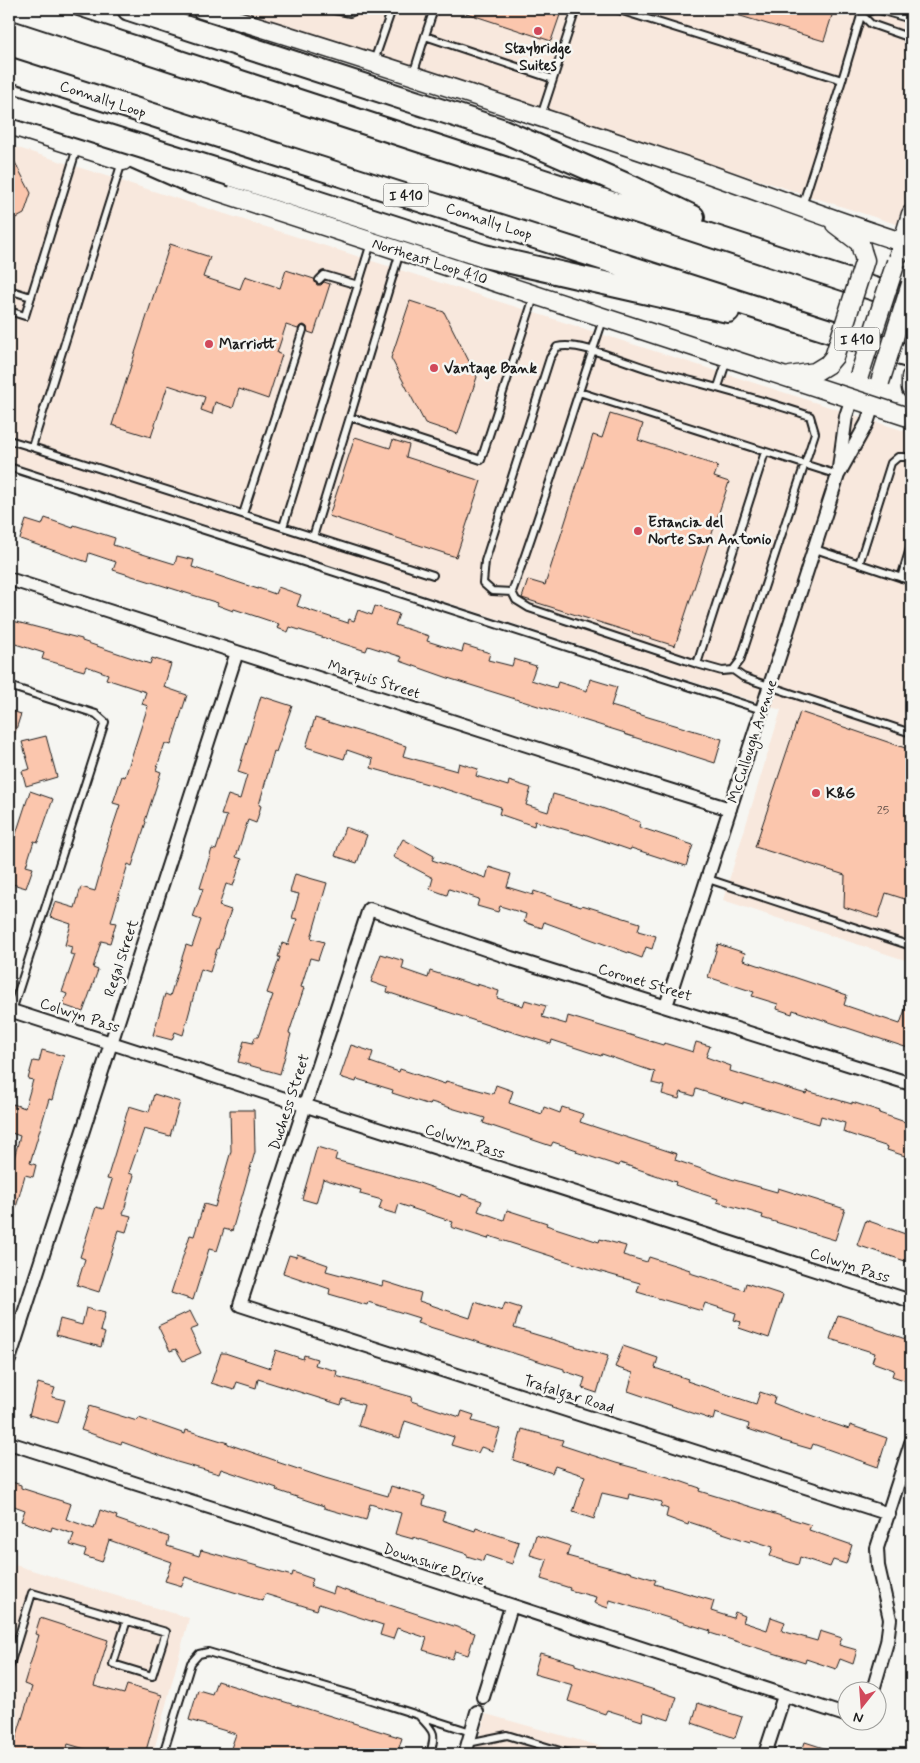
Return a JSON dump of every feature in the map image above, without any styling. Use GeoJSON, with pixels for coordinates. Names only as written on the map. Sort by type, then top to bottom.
{"type":"FeatureCollection","features":[{"type":"Feature","properties":{"kind":"highway"},"geometry":{"type":"LineString","coordinates":[[17,9],[911,301]]}},
{"type":"Feature","properties":{"kind":"highway"},"geometry":{"type":"LineString","coordinates":[[129,9],[474,121],[532,143],[630,187],[772,256]]}},
{"type":"Feature","properties":{"kind":"highway","name":"Connally Loop"},"geometry":{"type":"LineString","coordinates":[[9,69],[911,357]]}},
{"type":"Feature","properties":{"kind":"highway"},"geometry":{"type":"LineString","coordinates":[[9,101],[194,183]]}},
{"type":"Feature","properties":{"kind":"highway"},"geometry":{"type":"LineString","coordinates":[[9,105],[484,256],[720,309],[802,321]]}},
{"type":"Feature","properties":{"kind":"main road"},"geometry":{"type":"LineString","coordinates":[[201,9],[413,75],[685,166],[907,244]]}},
{"type":"Feature","properties":{"kind":"main road","name":"Northeast Loop 410"},"geometry":{"type":"LineString","coordinates":[[9,125],[194,183],[911,418]]}},
{"type":"Feature","properties":{"kind":"main road"},"geometry":{"type":"LineString","coordinates":[[784,377],[815,372],[828,364],[834,357],[865,260],[860,243],[820,214]]}},
{"type":"Feature","properties":{"kind":"main road","name":"McCullough Avenue"},"geometry":{"type":"LineString","coordinates":[[852,398],[896,262],[907,244],[911,214]]}},
{"type":"Feature","properties":{"kind":"main road","name":"McCullough Avenue"},"geometry":{"type":"LineString","coordinates":[[873,405],[911,284]]}},
{"type":"Feature","properties":{"kind":"main road"},"geometry":{"type":"LineString","coordinates":[[911,377],[911,389]]}},
{"type":"Feature","properties":{"kind":"street","name":"McCullough Avenue"},"geometry":{"type":"LineString","coordinates":[[666,1006],[838,475],[846,416],[852,398]]}},
{"type":"Feature","properties":{"kind":"street","name":"McCullough Avenue"},"geometry":{"type":"LineString","coordinates":[[838,475],[867,423],[873,405]]}},
{"type":"Feature","properties":{"kind":"street","name":"Marquis Street"},"geometry":{"type":"LineString","coordinates":[[9,579],[730,809]]}},
{"type":"Feature","properties":{"kind":"street","name":"Regal Street"},"geometry":{"type":"LineString","coordinates":[[9,1360],[237,652]]}},
{"type":"Feature","properties":{"kind":"street","name":"Coronet Street"},"geometry":{"type":"LineString","coordinates":[[369,909],[511,958],[911,1084]]}},
{"type":"Feature","properties":{"kind":"street","name":"Duchess Street"},"geometry":{"type":"LineString","coordinates":[[240,1305],[369,909]]}},
{"type":"Feature","properties":{"kind":"street","name":"Colwyn Pass"},"geometry":{"type":"LineString","coordinates":[[10,1010],[911,1301]]}},
{"type":"Feature","properties":{"kind":"street","name":"Trafalgar Road"},"geometry":{"type":"LineString","coordinates":[[240,1305],[888,1514]]}},
{"type":"Feature","properties":{"kind":"street","name":"Downshire Drive"},"geometry":{"type":"LineString","coordinates":[[9,1443],[838,1713]]}},
{"type":"Feature","properties":{"kind":"street"},"geometry":{"type":"LineString","coordinates":[[876,1680],[888,1642],[890,1619],[878,1566],[878,1548],[911,1443]]}},
{"type":"Feature","properties":{"kind":"street"},"geometry":{"type":"LineString","coordinates":[[483,1697],[511,1607]]}},
{"type":"Feature","properties":{"kind":"street"},"geometry":{"type":"LineString","coordinates":[[765,1754],[784,1696]]}},
{"type":"Feature","properties":{"kind":"street"},"geometry":{"type":"LineString","coordinates":[[468,1743],[477,1712]]}},
{"type":"Feature","properties":{"kind":"lane"},"geometry":{"type":"LineString","coordinates":[[330,9],[350,13],[359,9]]}},
{"type":"Feature","properties":{"kind":"lane"},"geometry":{"type":"LineString","coordinates":[[373,62],[392,9]]}},
{"type":"Feature","properties":{"kind":"lane"},"geometry":{"type":"LineString","coordinates":[[413,75],[434,9]]}},
{"type":"Feature","properties":{"kind":"lane"},"geometry":{"type":"LineString","coordinates":[[541,118],[576,9]]}},
{"type":"Feature","properties":{"kind":"lane"},"geometry":{"type":"LineString","coordinates":[[616,9],[842,80]]}},
{"type":"Feature","properties":{"kind":"lane"},"geometry":{"type":"LineString","coordinates":[[862,12],[876,9],[911,19]]}},
{"type":"Feature","properties":{"kind":"lane"},"geometry":{"type":"LineString","coordinates":[[802,207],[862,12]]}},
{"type":"Feature","properties":{"kind":"lane"},"geometry":{"type":"LineString","coordinates":[[862,12],[871,24],[911,38]]}},
{"type":"Feature","properties":{"kind":"lane"},"geometry":{"type":"LineString","coordinates":[[425,36],[553,79]]}},
{"type":"Feature","properties":{"kind":"lane"},"geometry":{"type":"LineString","coordinates":[[9,311],[25,316],[78,147]]}},
{"type":"Feature","properties":{"kind":"lane"},"geometry":{"type":"LineString","coordinates":[[32,447],[122,161]]}},
{"type":"Feature","properties":{"kind":"lane"},"geometry":{"type":"LineString","coordinates":[[283,527],[372,242]]}},
{"type":"Feature","properties":{"kind":"lane"},"geometry":{"type":"LineString","coordinates":[[313,537],[400,251]]}},
{"type":"Feature","properties":{"kind":"lane"},"geometry":{"type":"LineString","coordinates":[[319,280],[324,275],[358,285]]}},
{"type":"Feature","properties":{"kind":"lane"},"geometry":{"type":"LineString","coordinates":[[9,290],[31,297]]}},
{"type":"Feature","properties":{"kind":"lane"},"geometry":{"type":"LineString","coordinates":[[350,417],[480,460],[535,296]]}},
{"type":"Feature","properties":{"kind":"lane"},"geometry":{"type":"LineString","coordinates":[[603,318],[512,592],[516,600],[529,608],[697,664],[722,671],[733,670],[750,680],[911,733]]}},
{"type":"Feature","properties":{"kind":"lane"},"geometry":{"type":"LineString","coordinates":[[243,514],[303,330]]}},
{"type":"Feature","properties":{"kind":"lane"},"geometry":{"type":"LineString","coordinates":[[512,592],[492,591],[483,583],[485,560],[550,358],[557,347],[566,344],[592,350],[651,370],[718,387],[810,416],[815,433],[740,660],[733,670]]}},
{"type":"Feature","properties":{"kind":"lane"},"geometry":{"type":"LineString","coordinates":[[718,387],[728,359]]}},
{"type":"Feature","properties":{"kind":"lane"},"geometry":{"type":"LineString","coordinates":[[579,392],[838,475]]}},
{"type":"Feature","properties":{"kind":"lane"},"geometry":{"type":"LineString","coordinates":[[9,440],[433,575]]}},
{"type":"Feature","properties":{"kind":"lane"},"geometry":{"type":"LineString","coordinates":[[697,664],[765,452]]}},
{"type":"Feature","properties":{"kind":"lane"},"geometry":{"type":"LineString","coordinates":[[859,564],[891,463],[898,458],[911,457]]}},
{"type":"Feature","properties":{"kind":"lane"},"geometry":{"type":"LineString","coordinates":[[9,467],[762,710]]}},
{"type":"Feature","properties":{"kind":"lane"},"geometry":{"type":"LineString","coordinates":[[901,578],[911,545]]}},
{"type":"Feature","properties":{"kind":"lane"},"geometry":{"type":"LineString","coordinates":[[814,549],[911,581]]}},
{"type":"Feature","properties":{"kind":"lane"},"geometry":{"type":"LineString","coordinates":[[9,686],[96,714],[105,722],[10,1010]]}},
{"type":"Feature","properties":{"kind":"lane"},"geometry":{"type":"LineString","coordinates":[[708,879],[911,946]]}},
{"type":"Feature","properties":{"kind":"lane"},"geometry":{"type":"LineString","coordinates":[[9,1668],[32,1592],[128,1620],[166,1632],[152,1676],[113,1664],[128,1620]]}},
{"type":"Feature","properties":{"kind":"lane"},"geometry":{"type":"LineString","coordinates":[[163,1754],[191,1663],[199,1654],[208,1652],[418,1715],[468,1743],[507,1735],[570,1754]]}},
{"type":"Feature","properties":{"kind":"lane"},"geometry":{"type":"LineString","coordinates":[[418,1715],[432,1729],[434,1737],[430,1754]]}},
{"type":"Feature","properties":{"kind":"shaded area"},"geometry":{"type":"Polygon","coordinates":[[[231,9],[911,9],[911,229],[231,9]]]}},
{"type":"Feature","properties":{"kind":"shaded area"},"geometry":{"type":"Polygon","coordinates":[[[9,145],[911,433],[911,962],[723,900],[781,710],[9,462],[9,145]]]}},
{"type":"Feature","properties":{"kind":"shaded area"},"geometry":{"type":"Polygon","coordinates":[[[15,1565],[189,1618],[153,1754],[9,1754],[9,1587],[15,1565]]]}},
{"type":"Feature","properties":{"kind":"shaded area"},"geometry":{"type":"Polygon","coordinates":[[[486,1714],[628,1754],[474,1754],[486,1714]]]}},
{"type":"Feature","properties":{"kind":"building","name":"Staybridge Suites"},"geometry":{"type":"Polygon","coordinates":[[[461,9],[562,9],[551,41],[460,11],[461,9]]]}},
{"type":"Feature","properties":{"kind":"building"},"geometry":{"type":"Polygon","coordinates":[[[727,9],[834,9],[824,41],[727,12],[727,9]]]}},
{"type":"Feature","properties":{"kind":"building"},"geometry":{"type":"Polygon","coordinates":[[[9,151],[31,193],[24,214],[9,222],[9,151]]]}},
{"type":"Feature","properties":{"kind":"building","name":"Marriott"},"geometry":{"type":"Polygon","coordinates":[[[170,244],[210,257],[203,277],[240,289],[245,276],[280,288],[286,270],[314,279],[317,285],[321,285],[324,282],[330,284],[314,334],[308,332],[307,327],[304,325],[298,329],[286,325],[277,353],[282,355],[268,399],[239,389],[233,408],[215,402],[212,414],[201,410],[205,397],[168,385],[151,437],[112,425],[170,244]]]}},
{"type":"Feature","properties":{"kind":"building","name":"Vantage Bank"},"geometry":{"type":"Polygon","coordinates":[[[410,301],[444,312],[477,377],[458,434],[425,423],[391,358],[410,301]]]}},
{"type":"Feature","properties":{"kind":"building","name":"Estancia del Norte San Antonio"},"geometry":{"type":"Polygon","coordinates":[[[610,414],[643,424],[638,440],[718,466],[714,477],[729,482],[675,646],[522,598],[528,580],[545,585],[593,435],[602,438],[610,414]]]}},
{"type":"Feature","properties":{"kind":"building"},"geometry":{"type":"Polygon","coordinates":[[[355,437],[390,448],[393,440],[409,445],[406,457],[481,481],[456,557],[329,516],[355,437]]]}},
{"type":"Feature","properties":{"kind":"building"},"geometry":{"type":"Polygon","coordinates":[[[45,518],[73,528],[74,525],[115,538],[113,545],[175,564],[177,556],[194,560],[192,567],[258,589],[275,594],[278,587],[301,595],[297,606],[348,623],[349,619],[354,621],[358,610],[372,615],[375,606],[399,614],[395,625],[429,636],[427,641],[462,652],[464,645],[490,653],[488,660],[512,666],[514,659],[536,666],[531,680],[556,688],[558,682],[587,691],[590,679],[617,687],[611,706],[722,739],[715,763],[451,679],[400,661],[402,657],[368,646],[366,651],[290,627],[288,632],[277,628],[279,624],[234,609],[233,611],[217,605],[218,603],[113,570],[116,562],[89,553],[87,562],[20,539],[26,520],[42,525],[45,518]]]}},
{"type":"Feature","properties":{"kind":"building"},"geometry":{"type":"Polygon","coordinates":[[[9,620],[82,639],[82,641],[150,664],[152,658],[171,664],[164,687],[187,695],[171,745],[165,743],[156,770],[161,772],[132,866],[128,864],[111,922],[116,923],[110,943],[101,941],[93,968],[98,970],[83,1012],[63,1005],[67,994],[62,992],[75,955],[70,954],[72,947],[65,945],[71,924],[50,917],[55,902],[75,908],[81,887],[95,891],[107,844],[120,805],[113,803],[122,776],[125,777],[148,706],[142,704],[146,692],[106,679],[108,674],[86,666],[84,671],[42,659],[44,653],[9,642],[9,620]]]}},
{"type":"Feature","properties":{"kind":"building"},"geometry":{"type":"Polygon","coordinates":[[[261,696],[292,706],[276,752],[274,751],[256,823],[248,820],[236,857],[242,859],[233,886],[226,884],[219,906],[231,910],[210,972],[201,969],[183,1035],[175,1032],[172,1040],[153,1035],[165,994],[170,996],[186,945],[192,947],[201,920],[193,917],[203,889],[200,888],[212,849],[216,850],[227,816],[221,815],[228,795],[240,799],[247,775],[238,772],[261,696]]]}},
{"type":"Feature","properties":{"kind":"building"},"geometry":{"type":"Polygon","coordinates":[[[9,710],[21,714],[11,745],[9,745],[9,710]]]}},
{"type":"Feature","properties":{"kind":"building"},"geometry":{"type":"Polygon","coordinates":[[[800,712],[911,750],[911,901],[886,893],[878,918],[844,907],[845,875],[755,847],[800,712]]]}},
{"type":"Feature","properties":{"kind":"building"},"geometry":{"type":"Polygon","coordinates":[[[315,718],[406,746],[403,756],[457,771],[459,763],[478,769],[476,776],[508,786],[509,781],[531,788],[526,805],[548,812],[553,794],[599,807],[640,822],[639,827],[693,845],[686,866],[631,848],[630,850],[584,834],[535,821],[534,826],[499,814],[501,807],[371,768],[373,759],[347,750],[344,759],[306,747],[315,718]]]}},
{"type":"Feature","properties":{"kind":"building"},"geometry":{"type":"Polygon","coordinates":[[[46,736],[57,777],[26,786],[22,771],[30,769],[22,742],[46,736]]]}},
{"type":"Feature","properties":{"kind":"building"},"geometry":{"type":"Polygon","coordinates":[[[30,791],[53,799],[38,842],[34,841],[26,866],[33,868],[26,888],[9,883],[9,842],[13,843],[30,791]]]}},
{"type":"Feature","properties":{"kind":"building"},"geometry":{"type":"Polygon","coordinates":[[[345,827],[367,835],[357,863],[335,856],[345,827]]]}},
{"type":"Feature","properties":{"kind":"building"},"geometry":{"type":"Polygon","coordinates":[[[403,839],[434,856],[432,860],[486,878],[489,867],[511,874],[507,887],[533,895],[534,891],[581,907],[582,905],[640,923],[638,931],[656,936],[652,949],[646,947],[642,958],[544,922],[542,928],[524,922],[526,914],[500,906],[498,912],[477,906],[479,899],[449,889],[447,895],[430,889],[433,878],[393,857],[403,839]]]}},
{"type":"Feature","properties":{"kind":"building"},"geometry":{"type":"Polygon","coordinates":[[[295,874],[327,883],[311,938],[324,942],[318,960],[310,958],[301,987],[304,988],[289,1033],[291,1034],[280,1074],[238,1062],[244,1041],[253,1043],[255,1037],[258,1037],[273,995],[267,993],[280,957],[278,957],[282,943],[288,945],[297,919],[292,918],[299,894],[290,892],[295,874]]]}},
{"type":"Feature","properties":{"kind":"building"},"geometry":{"type":"Polygon","coordinates":[[[718,944],[745,953],[743,960],[847,995],[844,1005],[900,1024],[909,998],[911,998],[911,1049],[793,1010],[792,1014],[777,1009],[778,1004],[752,996],[754,992],[708,977],[718,944]]]}},
{"type":"Feature","properties":{"kind":"building"},"geometry":{"type":"Polygon","coordinates":[[[381,954],[404,961],[402,969],[428,978],[430,971],[499,991],[497,998],[523,1006],[525,1000],[546,1006],[542,1017],[566,1024],[568,1016],[663,1045],[664,1043],[693,1052],[696,1042],[710,1046],[706,1057],[731,1066],[730,1071],[806,1094],[807,1091],[880,1111],[879,1113],[911,1124],[911,1158],[887,1150],[888,1147],[843,1132],[845,1123],[821,1116],[819,1124],[743,1102],[743,1104],[696,1089],[694,1096],[681,1092],[679,1099],[662,1094],[664,1086],[652,1083],[655,1072],[552,1040],[551,1044],[506,1031],[387,992],[388,988],[371,982],[381,954]]]}},
{"type":"Feature","properties":{"kind":"building"},"geometry":{"type":"Polygon","coordinates":[[[351,1045],[373,1052],[370,1062],[399,1072],[400,1069],[445,1084],[446,1081],[493,1094],[496,1085],[513,1091],[509,1103],[542,1114],[544,1107],[560,1113],[562,1107],[583,1114],[580,1122],[677,1154],[675,1160],[731,1179],[777,1192],[778,1188],[845,1209],[835,1240],[762,1218],[763,1215],[717,1202],[718,1199],[675,1185],[676,1182],[620,1163],[619,1166],[576,1152],[577,1150],[553,1142],[551,1146],[483,1123],[485,1118],[431,1102],[430,1105],[392,1093],[393,1090],[357,1079],[356,1082],[340,1077],[351,1045]]]}},
{"type":"Feature","properties":{"kind":"building"},"geometry":{"type":"Polygon","coordinates":[[[42,1050],[64,1056],[52,1100],[49,1099],[30,1163],[36,1165],[33,1177],[25,1175],[12,1222],[9,1221],[9,1157],[14,1158],[20,1136],[9,1132],[9,1120],[13,1104],[25,1108],[33,1080],[28,1079],[33,1061],[39,1062],[42,1050]]]}},
{"type":"Feature","properties":{"kind":"building"},"geometry":{"type":"Polygon","coordinates":[[[154,1094],[180,1102],[170,1136],[144,1129],[129,1173],[134,1175],[123,1214],[131,1216],[126,1232],[119,1230],[99,1292],[77,1285],[85,1259],[80,1257],[96,1207],[103,1209],[112,1180],[107,1179],[129,1106],[149,1112],[154,1094]]]}},
{"type":"Feature","properties":{"kind":"building"},"geometry":{"type":"Polygon","coordinates":[[[230,1110],[254,1110],[255,1152],[232,1231],[224,1229],[217,1251],[209,1249],[193,1300],[171,1293],[190,1235],[194,1236],[204,1204],[215,1207],[231,1151],[230,1110]]]}},
{"type":"Feature","properties":{"kind":"building"},"geometry":{"type":"Polygon","coordinates":[[[317,1147],[337,1153],[335,1160],[413,1181],[461,1197],[462,1194],[482,1201],[478,1211],[504,1220],[507,1210],[599,1242],[600,1239],[626,1246],[623,1255],[647,1262],[649,1257],[690,1270],[690,1273],[744,1290],[746,1283],[783,1295],[769,1338],[739,1328],[741,1322],[734,1320],[736,1313],[705,1303],[702,1311],[637,1292],[640,1283],[489,1236],[488,1239],[451,1227],[453,1222],[399,1204],[396,1214],[379,1209],[382,1200],[360,1194],[361,1190],[323,1179],[316,1203],[302,1199],[317,1147]]]}},
{"type":"Feature","properties":{"kind":"building"},"geometry":{"type":"Polygon","coordinates":[[[866,1220],[911,1236],[911,1263],[857,1245],[866,1220]]]}},
{"type":"Feature","properties":{"kind":"building"},"geometry":{"type":"Polygon","coordinates":[[[297,1254],[328,1265],[326,1271],[382,1286],[383,1281],[421,1293],[419,1301],[470,1318],[475,1302],[502,1311],[505,1303],[521,1308],[514,1328],[608,1356],[597,1393],[582,1388],[585,1378],[564,1371],[564,1369],[417,1323],[419,1318],[368,1302],[367,1305],[329,1294],[330,1289],[283,1273],[289,1255],[296,1257],[297,1254]]]}},
{"type":"Feature","properties":{"kind":"building"},"geometry":{"type":"Polygon","coordinates":[[[86,1308],[105,1313],[100,1331],[105,1333],[101,1347],[56,1335],[60,1319],[82,1325],[86,1308]]]}},
{"type":"Feature","properties":{"kind":"building"},"geometry":{"type":"Polygon","coordinates":[[[190,1311],[198,1327],[190,1330],[201,1353],[183,1361],[176,1349],[170,1351],[158,1326],[190,1311]]]}},
{"type":"Feature","properties":{"kind":"building"},"geometry":{"type":"Polygon","coordinates":[[[838,1315],[874,1326],[874,1328],[911,1341],[911,1370],[907,1381],[892,1376],[894,1370],[872,1362],[875,1353],[830,1339],[838,1315]]]}},
{"type":"Feature","properties":{"kind":"building"},"geometry":{"type":"Polygon","coordinates":[[[623,1346],[658,1358],[655,1368],[688,1379],[687,1381],[756,1404],[760,1392],[775,1397],[773,1403],[786,1408],[849,1429],[850,1425],[887,1438],[878,1467],[813,1444],[811,1449],[783,1441],[748,1429],[749,1424],[715,1413],[713,1420],[628,1391],[633,1373],[615,1367],[623,1346]]]}},
{"type":"Feature","properties":{"kind":"building"},"geometry":{"type":"Polygon","coordinates":[[[276,1350],[303,1359],[304,1355],[317,1359],[315,1365],[337,1371],[336,1376],[412,1397],[411,1401],[460,1417],[462,1411],[474,1415],[472,1421],[500,1429],[493,1451],[481,1447],[478,1453],[451,1445],[454,1437],[405,1421],[400,1438],[358,1426],[364,1405],[343,1399],[341,1405],[258,1379],[256,1388],[237,1382],[234,1390],[211,1383],[221,1353],[270,1368],[276,1350]]]}},
{"type":"Feature","properties":{"kind":"building"},"geometry":{"type":"Polygon","coordinates":[[[38,1383],[55,1388],[52,1397],[65,1400],[58,1423],[29,1415],[38,1383]]]}},
{"type":"Feature","properties":{"kind":"building"},"geometry":{"type":"Polygon","coordinates":[[[89,1406],[137,1421],[139,1418],[185,1434],[186,1430],[325,1478],[388,1496],[391,1486],[425,1496],[423,1505],[445,1512],[442,1520],[475,1531],[476,1528],[519,1542],[512,1564],[485,1555],[483,1561],[413,1537],[413,1539],[395,1534],[401,1513],[370,1504],[366,1520],[324,1508],[324,1506],[276,1490],[277,1488],[221,1469],[219,1474],[81,1430],[89,1406]]]}},
{"type":"Feature","properties":{"kind":"building"},"geometry":{"type":"Polygon","coordinates":[[[522,1429],[563,1440],[561,1445],[668,1477],[700,1488],[699,1491],[811,1525],[809,1530],[852,1545],[846,1564],[833,1560],[830,1567],[800,1557],[798,1565],[770,1556],[773,1547],[751,1540],[750,1542],[689,1522],[688,1525],[666,1517],[668,1509],[660,1506],[662,1502],[629,1494],[628,1499],[602,1493],[594,1519],[573,1512],[585,1476],[555,1466],[552,1473],[513,1460],[522,1429]]]}},
{"type":"Feature","properties":{"kind":"building"},"geometry":{"type":"Polygon","coordinates":[[[9,1481],[21,1485],[21,1488],[71,1504],[66,1519],[94,1529],[100,1510],[117,1516],[116,1519],[169,1537],[167,1546],[199,1556],[201,1550],[292,1576],[293,1572],[313,1579],[310,1586],[333,1594],[335,1587],[475,1633],[468,1655],[455,1651],[452,1659],[423,1650],[427,1638],[397,1628],[393,1639],[380,1635],[383,1625],[319,1604],[317,1610],[265,1594],[263,1601],[185,1577],[182,1586],[165,1581],[172,1562],[109,1540],[102,1562],[84,1556],[86,1550],[70,1545],[74,1534],[52,1527],[51,1531],[21,1521],[25,1510],[14,1506],[11,1517],[9,1516],[9,1481]]]}},
{"type":"Feature","properties":{"kind":"building"},"geometry":{"type":"Polygon","coordinates":[[[536,1535],[570,1546],[567,1556],[656,1580],[654,1584],[714,1601],[711,1611],[733,1618],[735,1612],[745,1616],[743,1622],[767,1630],[771,1617],[785,1622],[782,1631],[817,1641],[820,1631],[842,1638],[839,1645],[857,1650],[853,1664],[840,1659],[836,1669],[806,1659],[805,1663],[710,1633],[711,1631],[610,1600],[608,1608],[594,1603],[596,1597],[569,1590],[570,1588],[541,1579],[547,1560],[530,1555],[536,1535]]]}},
{"type":"Feature","properties":{"kind":"building"},"geometry":{"type":"Polygon","coordinates":[[[40,1618],[108,1640],[94,1686],[124,1694],[127,1685],[162,1695],[145,1754],[102,1754],[68,1744],[65,1754],[11,1754],[32,1687],[24,1684],[39,1635],[35,1634],[40,1618]]]}},
{"type":"Feature","properties":{"kind":"building"},"geometry":{"type":"Polygon","coordinates":[[[540,1653],[677,1697],[669,1720],[644,1712],[642,1721],[607,1710],[605,1714],[568,1701],[573,1685],[534,1674],[540,1653]]]}},
{"type":"Feature","properties":{"kind":"building"},"geometry":{"type":"Polygon","coordinates":[[[217,1681],[402,1738],[397,1754],[229,1754],[236,1734],[189,1720],[198,1690],[212,1694],[217,1681]]]}},
{"type":"Feature","properties":{"kind":"building"},"geometry":{"type":"Polygon","coordinates":[[[698,1703],[742,1717],[735,1738],[692,1723],[698,1703]]]}},
{"type":"Feature","properties":{"kind":"building"},"geometry":{"type":"Polygon","coordinates":[[[805,1742],[836,1752],[835,1754],[801,1754],[805,1742]]]}},
{"type":"Feature","properties":{"kind":"place","name":"Staybridge Suites"},"geometry":{"type":"Point","coordinates":[538,31]}},
{"type":"Feature","properties":{"kind":"place","name":"Marriott"},"geometry":{"type":"Point","coordinates":[209,344]}},
{"type":"Feature","properties":{"kind":"place","name":"Vantage Bank"},"geometry":{"type":"Point","coordinates":[434,368]}},
{"type":"Feature","properties":{"kind":"place","name":"Estancia del Norte San Antonio"},"geometry":{"type":"Point","coordinates":[638,531]}},
{"type":"Feature","properties":{"kind":"place","name":"K&G"},"geometry":{"type":"Point","coordinates":[816,793]}}]}
